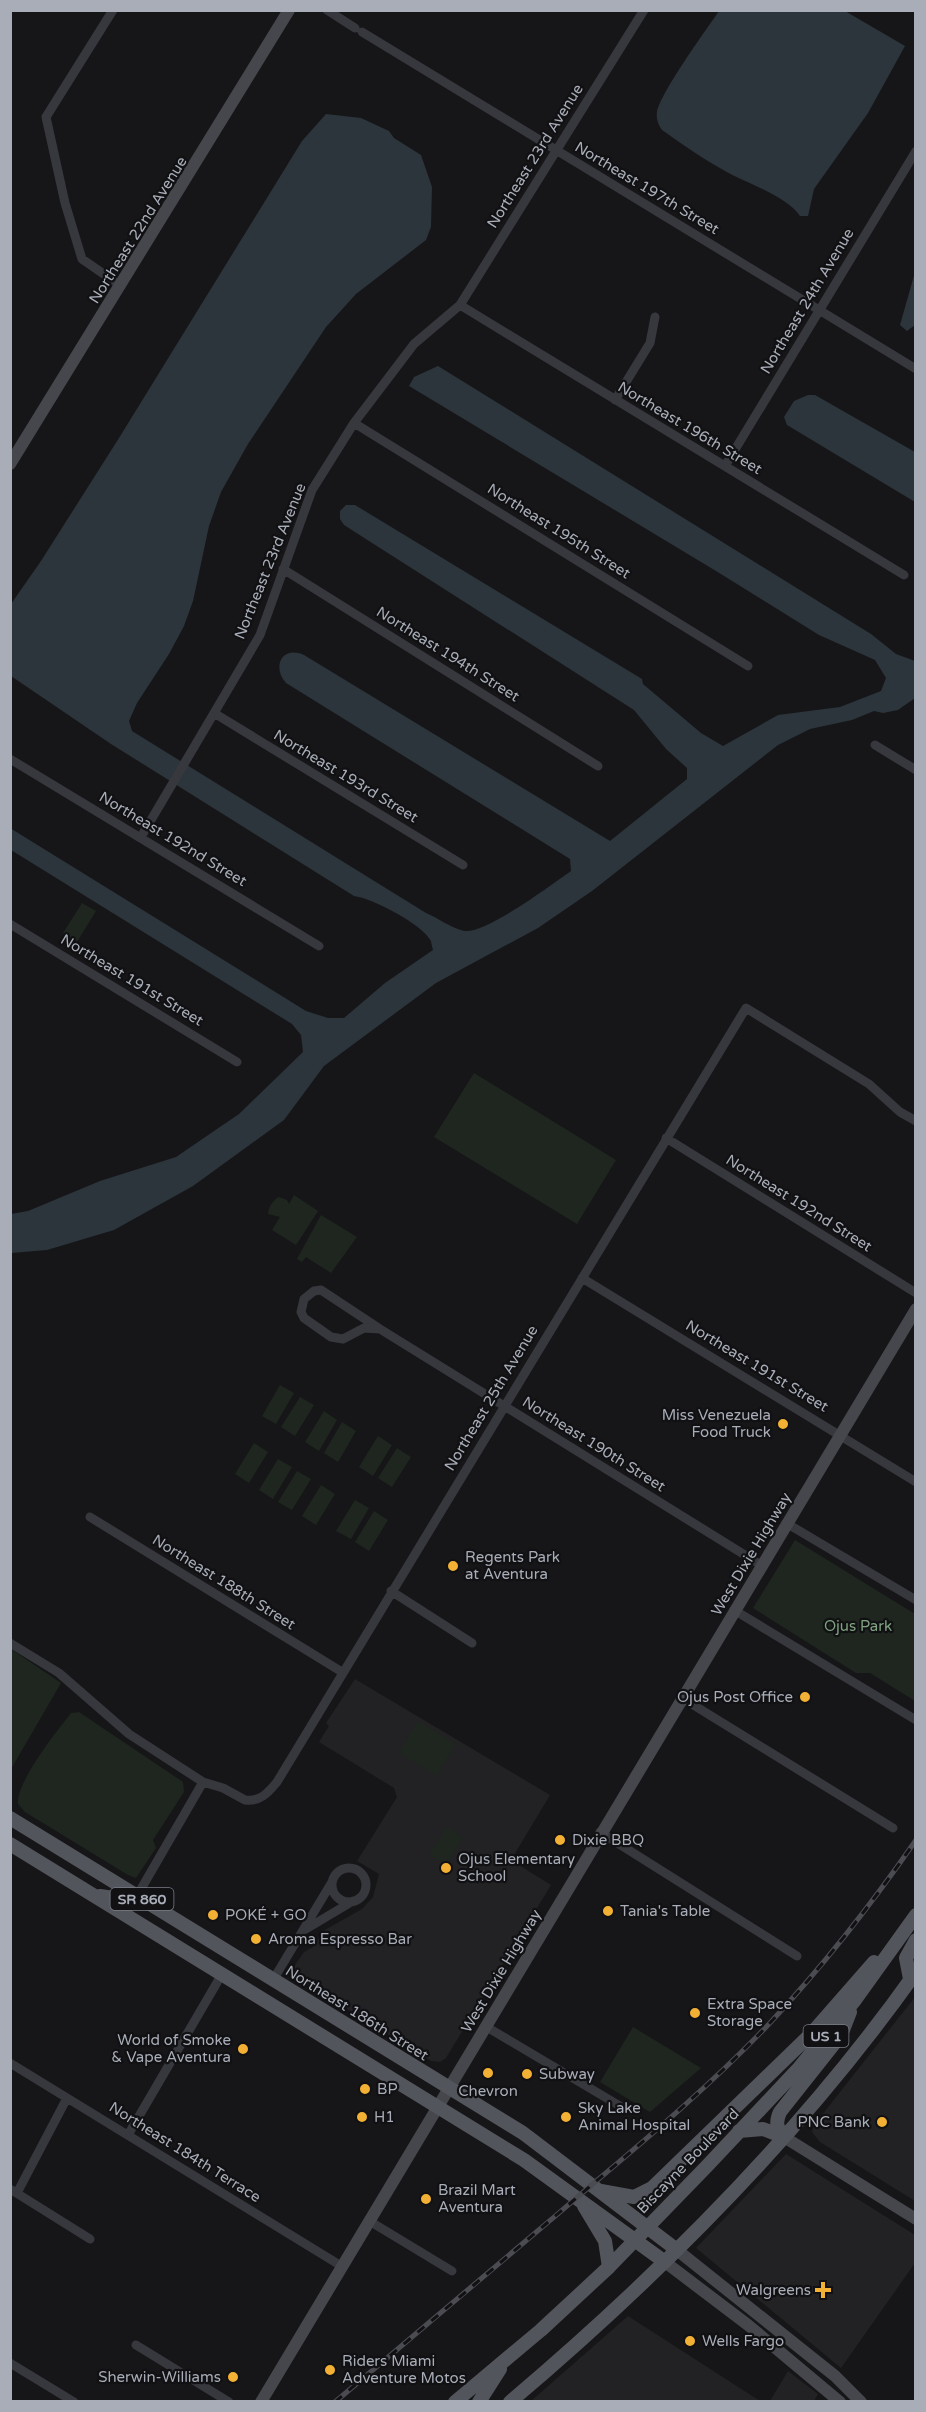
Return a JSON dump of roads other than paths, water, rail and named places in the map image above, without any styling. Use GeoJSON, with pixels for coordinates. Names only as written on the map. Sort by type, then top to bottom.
{"type":"FeatureCollection","features":[{"type":"Feature","properties":{"kind":"main road","name":"Northeast 186th Street"},"geometry":{"type":"LineString","coordinates":[[10,1818],[530,2137],[677,2250]]}},
{"type":"Feature","properties":{"kind":"main road","name":"SR 860"},"geometry":{"type":"LineString","coordinates":[[10,1844],[524,2160],[636,2239],[664,2262]]}},
{"type":"Feature","properties":{"kind":"main road"},"geometry":{"type":"LineString","coordinates":[[92,1894],[122,1899],[137,1896]]}},
{"type":"Feature","properties":{"kind":"main road","name":"Biscayne Boulevard"},"geometry":{"type":"LineString","coordinates":[[455,2402],[609,2267],[740,2131],[799,2068],[909,1937],[915,1915]]}},
{"type":"Feature","properties":{"kind":"main road"},"geometry":{"type":"LineString","coordinates":[[909,1937],[906,1958],[913,1976]]}},
{"type":"Feature","properties":{"kind":"main road"},"geometry":{"type":"LineString","coordinates":[[596,2189],[630,2197],[643,2194],[652,2187],[811,2034],[869,1966],[909,1937]]}},
{"type":"Feature","properties":{"kind":"main road","name":"US 1"},"geometry":{"type":"LineString","coordinates":[[510,2402],[677,2250],[784,2137],[850,2058],[913,1976]]}},
{"type":"Feature","properties":{"kind":"main road"},"geometry":{"type":"LineString","coordinates":[[227,1977],[262,1983],[273,1980]]}},
{"type":"Feature","properties":{"kind":"main road"},"geometry":{"type":"LineString","coordinates":[[784,2137],[777,2128],[780,2112],[841,2035],[855,2000]]}},
{"type":"Feature","properties":{"kind":"main road"},"geometry":{"type":"LineString","coordinates":[[740,2131],[763,2129],[784,2137]]}},
{"type":"Feature","properties":{"kind":"main road"},"geometry":{"type":"LineString","coordinates":[[582,2201],[605,2241],[609,2267]]}},
{"type":"Feature","properties":{"kind":"main road"},"geometry":{"type":"LineString","coordinates":[[479,2402],[508,2357]]}},
{"type":"Feature","properties":{"kind":"street"},"geometry":{"type":"LineString","coordinates":[[113,10],[46,117],[65,203],[82,259],[121,286]]}},
{"type":"Feature","properties":{"kind":"street","name":"Northeast 22nd Avenue"},"geometry":{"type":"LineString","coordinates":[[11,461],[290,10]]}},
{"type":"Feature","properties":{"kind":"street","name":"Northeast 197th Street"},"geometry":{"type":"LineString","coordinates":[[327,10],[915,369]]}},
{"type":"Feature","properties":{"kind":"street","name":"Northeast 23rd Avenue"},"geometry":{"type":"LineString","coordinates":[[141,837],[260,635],[312,490],[354,423],[414,344],[460,305],[644,10]]}},
{"type":"Feature","properties":{"kind":"street","name":"Northeast 24th Avenue"},"geometry":{"type":"LineString","coordinates":[[725,466],[915,151]]}},
{"type":"Feature","properties":{"kind":"street","name":"Northeast 196th Street"},"geometry":{"type":"LineString","coordinates":[[460,305],[904,575]]}},
{"type":"Feature","properties":{"kind":"street"},"geometry":{"type":"LineString","coordinates":[[615,400],[650,342],[655,317]]}},
{"type":"Feature","properties":{"kind":"street","name":"Northeast 195th Street"},"geometry":{"type":"LineString","coordinates":[[354,423],[748,666]]}},
{"type":"Feature","properties":{"kind":"street","name":"Northeast 194th Street"},"geometry":{"type":"LineString","coordinates":[[283,569],[598,766]]}},
{"type":"Feature","properties":{"kind":"street","name":"Northeast 193rd Street"},"geometry":{"type":"LineString","coordinates":[[214,713],[463,865]]}},
{"type":"Feature","properties":{"kind":"street"},"geometry":{"type":"LineString","coordinates":[[875,745],[915,770]]}},
{"type":"Feature","properties":{"kind":"street","name":"Northeast 192nd Street"},"geometry":{"type":"LineString","coordinates":[[10,759],[319,946]]}},
{"type":"Feature","properties":{"kind":"street","name":"Northeast 191st Street"},"geometry":{"type":"LineString","coordinates":[[10,924],[237,1062]]}},
{"type":"Feature","properties":{"kind":"street","name":"Northeast 25th Avenue"},"geometry":{"type":"LineString","coordinates":[[203,1782],[223,1788],[245,1800],[257,1800],[277,1782],[746,1008],[869,1084],[900,1112],[915,1121]]}},
{"type":"Feature","properties":{"kind":"street","name":"Northeast 192nd Street"},"geometry":{"type":"LineString","coordinates":[[666,1138],[915,1293]]}},
{"type":"Feature","properties":{"kind":"street","name":"Northeast 191st Street"},"geometry":{"type":"LineString","coordinates":[[582,1278],[915,1482]]}},
{"type":"Feature","properties":{"kind":"street","name":"Northeast 190th Street"},"geometry":{"type":"LineString","coordinates":[[380,1329],[364,1328],[343,1339],[331,1337],[304,1318],[301,1312],[304,1299],[314,1291],[321,1290],[380,1329],[761,1565]]}},
{"type":"Feature","properties":{"kind":"street","name":"West Dixie Highway"},"geometry":{"type":"LineString","coordinates":[[261,2402],[915,1309]]}},
{"type":"Feature","properties":{"kind":"street","name":"Northeast 188th Street"},"geometry":{"type":"LineString","coordinates":[[90,1517],[342,1672]]}},
{"type":"Feature","properties":{"kind":"street"},"geometry":{"type":"LineString","coordinates":[[786,1523],[915,1600]]}},
{"type":"Feature","properties":{"kind":"street"},"geometry":{"type":"LineString","coordinates":[[391,1591],[472,1643]]}},
{"type":"Feature","properties":{"kind":"street"},"geometry":{"type":"LineString","coordinates":[[734,1610],[915,1720]]}},
{"type":"Feature","properties":{"kind":"street"},"geometry":{"type":"LineString","coordinates":[[10,1643],[59,1673],[129,1734],[203,1782],[137,1896]]}},
{"type":"Feature","properties":{"kind":"street"},"geometry":{"type":"LineString","coordinates":[[681,1698],[893,1828]]}},
{"type":"Feature","properties":{"kind":"street"},"geometry":{"type":"LineString","coordinates":[[600,1832],[797,1956]]}},
{"type":"Feature","properties":{"kind":"street"},"geometry":{"type":"LineString","coordinates":[[273,1980],[337,1873],[346,1868],[361,1874],[365,1889],[359,1898],[304,1930]]}},
{"type":"Feature","properties":{"kind":"street"},"geometry":{"type":"LineString","coordinates":[[332,1882],[332,1888],[338,1897],[342,1900],[353,1901]]}},
{"type":"Feature","properties":{"kind":"street"},"geometry":{"type":"LineString","coordinates":[[128,2135],[227,1977]]}},
{"type":"Feature","properties":{"kind":"street"},"geometry":{"type":"LineString","coordinates":[[485,2026],[625,2109]]}},
{"type":"Feature","properties":{"kind":"street","name":"Northeast 184th Terrace"},"geometry":{"type":"LineString","coordinates":[[10,2063],[343,2267]]}},
{"type":"Feature","properties":{"kind":"street"},"geometry":{"type":"LineString","coordinates":[[67,2098],[14,2191],[90,2239]]}},
{"type":"Feature","properties":{"kind":"street"},"geometry":{"type":"LineString","coordinates":[[784,2137],[915,2219]]}},
{"type":"Feature","properties":{"kind":"street"},"geometry":{"type":"LineString","coordinates":[[370,2222],[452,2271]]}},
{"type":"Feature","properties":{"kind":"street"},"geometry":{"type":"LineString","coordinates":[[677,2250],[835,2376],[861,2402]]}},
{"type":"Feature","properties":{"kind":"street"},"geometry":{"type":"LineString","coordinates":[[664,2262],[748,2325],[832,2399]]}},
{"type":"Feature","properties":{"kind":"street"},"geometry":{"type":"LineString","coordinates":[[136,2345],[229,2402]]}},
{"type":"Feature","properties":{"kind":"street"},"geometry":{"type":"LineString","coordinates":[[10,2362],[74,2402]]}},
{"type":"Feature","properties":{"kind":"railway"},"geometry":{"type":"LineString","coordinates":[[335,2402],[635,2149],[726,2067],[769,2024],[827,1957],[882,1888],[916,1840]]}},
{"type":"Feature","properties":{"kind":"place","name":"Miss Venezuela Food Truck"},"geometry":{"type":"Point","coordinates":[783,1424]}},
{"type":"Feature","properties":{"kind":"place","name":"Regents Park at Aventura"},"geometry":{"type":"Point","coordinates":[453,1566]}},
{"type":"Feature","properties":{"kind":"place","name":"Ojus Post Office"},"geometry":{"type":"Point","coordinates":[805,1697]}},
{"type":"Feature","properties":{"kind":"place","name":"Dixie BBQ"},"geometry":{"type":"Point","coordinates":[560,1840]}},
{"type":"Feature","properties":{"kind":"place","name":"Ojus Elementary School"},"geometry":{"type":"Point","coordinates":[446,1868]}},
{"type":"Feature","properties":{"kind":"place","name":"Tania's Table"},"geometry":{"type":"Point","coordinates":[608,1911]}},
{"type":"Feature","properties":{"kind":"place","name":"POKÉ + GO"},"geometry":{"type":"Point","coordinates":[213,1915]}},
{"type":"Feature","properties":{"kind":"place","name":"Aroma Espresso Bar"},"geometry":{"type":"Point","coordinates":[256,1939]}},
{"type":"Feature","properties":{"kind":"place","name":"Extra Space Storage"},"geometry":{"type":"Point","coordinates":[695,2013]}},
{"type":"Feature","properties":{"kind":"place","name":"World of Smoke & Vape Aventura"},"geometry":{"type":"Point","coordinates":[243,2049]}},
{"type":"Feature","properties":{"kind":"place","name":"Chevron"},"geometry":{"type":"Point","coordinates":[488,2073]}},
{"type":"Feature","properties":{"kind":"place","name":"Subway"},"geometry":{"type":"Point","coordinates":[527,2074]}},
{"type":"Feature","properties":{"kind":"place","name":"BP"},"geometry":{"type":"Point","coordinates":[365,2089]}},
{"type":"Feature","properties":{"kind":"place","name":"H1"},"geometry":{"type":"Point","coordinates":[362,2117]}},
{"type":"Feature","properties":{"kind":"place","name":"Sky Lake Animal Hospital"},"geometry":{"type":"Point","coordinates":[566,2117]}},
{"type":"Feature","properties":{"kind":"place","name":"PNC Bank"},"geometry":{"type":"Point","coordinates":[882,2122]}},
{"type":"Feature","properties":{"kind":"place","name":"Brazil Mart Aventura"},"geometry":{"type":"Point","coordinates":[426,2199]}},
{"type":"Feature","properties":{"kind":"place","name":"Walgreens"},"geometry":{"type":"Point","coordinates":[823,2290]}},
{"type":"Feature","properties":{"kind":"place","name":"Wells Fargo"},"geometry":{"type":"Point","coordinates":[690,2341]}},
{"type":"Feature","properties":{"kind":"place","name":"Riders Miami Adventure Motos"},"geometry":{"type":"Point","coordinates":[330,2370]}},
{"type":"Feature","properties":{"kind":"place","name":"Sherwin-Williams"},"geometry":{"type":"Point","coordinates":[233,2377]}},
{"type":"Feature","properties":{"kind":"park label","name":"Ojus Park"},"geometry":{"type":"Point","coordinates":[858,1626]}}]}
